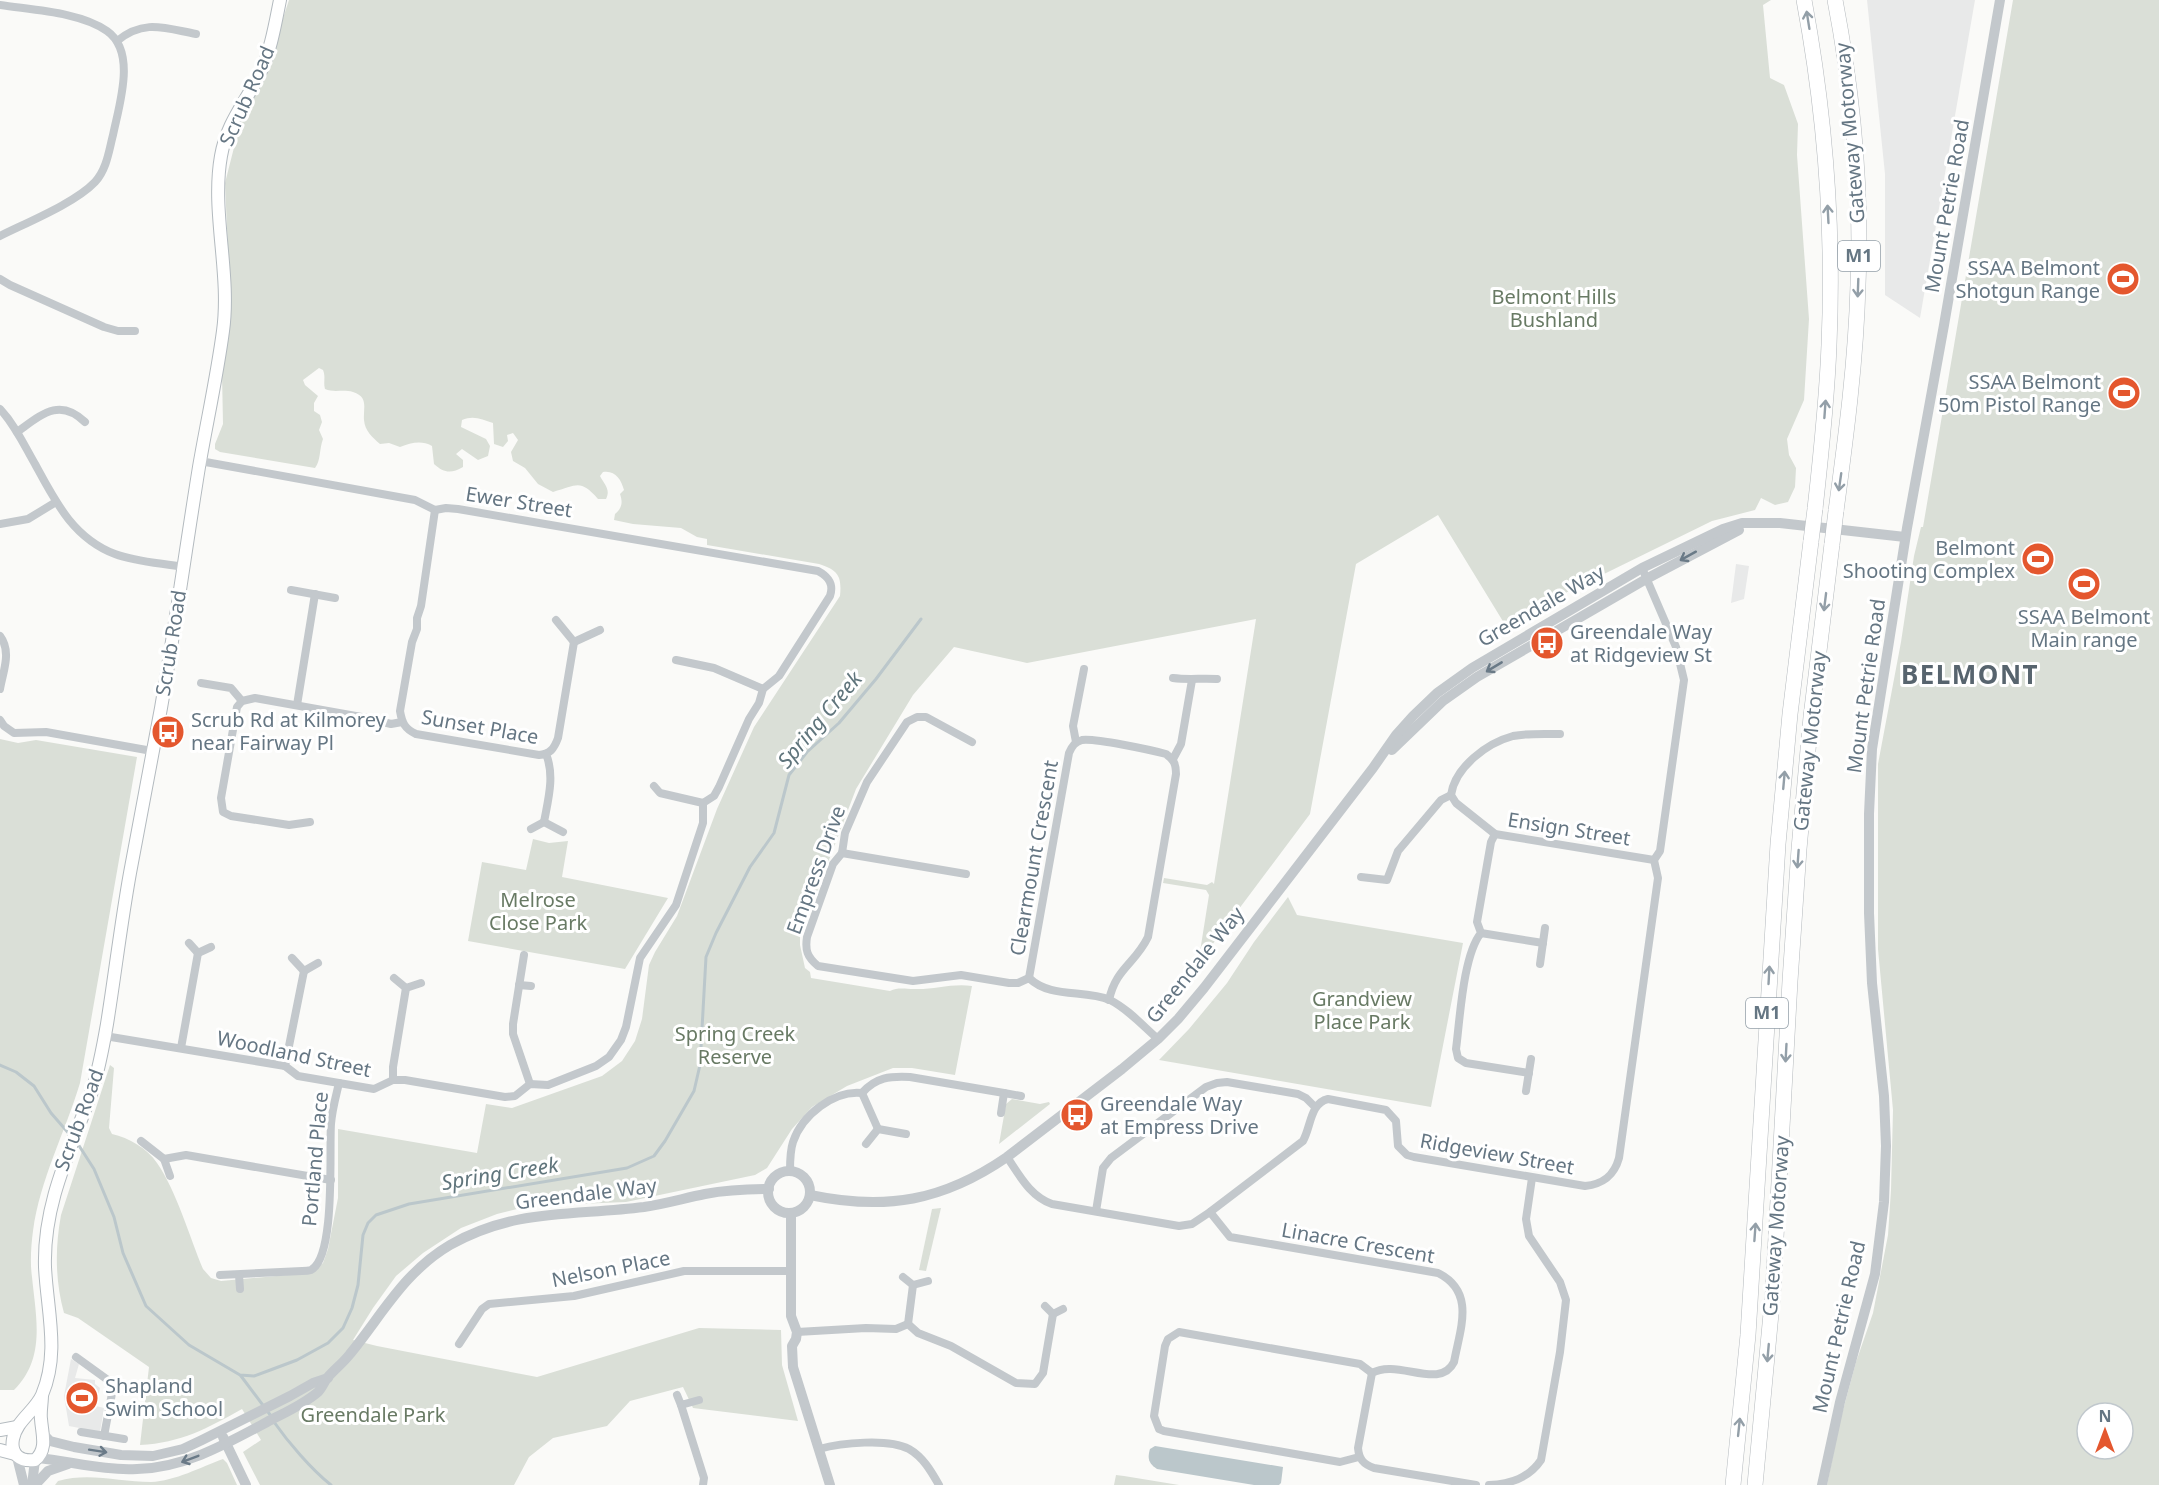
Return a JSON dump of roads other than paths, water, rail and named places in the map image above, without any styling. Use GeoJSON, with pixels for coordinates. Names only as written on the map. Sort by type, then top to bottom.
{"type":"FeatureCollection","features":[{"type":"Feature","properties":{"kind":"highway","name":"Gateway Motorway"},"geometry":{"type":"LineString","coordinates":[[1733,1485],[1750,1312],[1778,844],[1790,714],[1825,416],[1829,344],[1830,251],[1827,192],[1819,104],[1804,0]]}},
{"type":"Feature","properties":{"kind":"highway","name":"Gateway Motorway"},"geometry":{"type":"LineString","coordinates":[[1755,1485],[1773,1292],[1799,849],[1811,717],[1855,352],[1859,254],[1857,171],[1853,123],[1835,0]]}},
{"type":"Feature","properties":{"kind":"main road","name":"Scrub Road"},"geometry":{"type":"LineString","coordinates":[[43,1430],[40,1418],[42,1395],[52,1350],[52,1326],[46,1276],[47,1226],[59,1173],[96,1079],[105,1036],[129,878],[162,704],[225,311],[219,183],[221,159],[233,120],[258,78],[267,56],[280,0]]}},
{"type":"Feature","properties":{"kind":"main road","name":"Scrub Road"},"geometry":{"type":"LineString","coordinates":[[19,1425],[32,1412],[42,1395]]}},
{"type":"Feature","properties":{"kind":"main road"},"geometry":{"type":"LineString","coordinates":[[0,1430],[34,1420],[43,1430],[42,1452],[36,1459],[24,1461],[16,1455],[0,1450]]}},
{"type":"Feature","properties":{"kind":"main road"},"geometry":{"type":"LineString","coordinates":[[16,1455],[12,1444],[19,1425]]}},
{"type":"Feature","properties":{"kind":"street","name":"Mount Petrie Road"},"geometry":{"type":"LineString","coordinates":[[1822,1485],[1840,1402],[1875,1274],[1884,1202],[1886,1146],[1884,1096],[1872,983],[1869,913],[1869,813],[1872,750],[1905,537],[2000,0]]}},
{"type":"Feature","properties":{"kind":"street"},"geometry":{"type":"LineString","coordinates":[[0,5],[12,3],[73,17],[107,31],[117,41],[124,73],[123,90],[105,167],[97,180],[70,200],[0,236]]}},
{"type":"Feature","properties":{"kind":"street"},"geometry":{"type":"LineString","coordinates":[[117,41],[128,32],[143,26],[196,34]]}},
{"type":"Feature","properties":{"kind":"street"},"geometry":{"type":"LineString","coordinates":[[0,279],[104,327],[118,331],[135,331]]}},
{"type":"Feature","properties":{"kind":"street"},"geometry":{"type":"LineString","coordinates":[[17,432],[40,415],[55,409],[67,410],[85,422]]}},
{"type":"Feature","properties":{"kind":"street"},"geometry":{"type":"LineString","coordinates":[[0,410],[17,432],[68,521],[92,543],[128,557],[183,567]]}},
{"type":"Feature","properties":{"kind":"street","name":"Ewer Street"},"geometry":{"type":"LineString","coordinates":[[200,461],[415,500],[435,510],[458,509],[818,571],[826,575],[831,581],[830,596],[779,676],[763,689]]}},
{"type":"Feature","properties":{"kind":"street"},"geometry":{"type":"LineString","coordinates":[[0,524],[28,519],[56,502]]}},
{"type":"Feature","properties":{"kind":"street","name":"Sunset Place"},"geometry":{"type":"LineString","coordinates":[[435,510],[421,606],[402,701],[402,722],[409,731],[538,755],[546,754],[555,748],[558,738],[574,642]]}},
{"type":"Feature","properties":{"kind":"street","name":"Greendale Way"},"geometry":{"type":"LineString","coordinates":[[810,1195],[878,1204],[909,1200],[937,1194],[958,1186],[1007,1157],[1158,1039],[1204,988],[1373,768],[1428,715],[1465,685],[1645,573],[1759,522],[1905,537]]}},
{"type":"Feature","properties":{"kind":"street","name":"Ridgeview Street"},"geometry":{"type":"LineString","coordinates":[[1315,1107],[1321,1101],[1328,1099],[1386,1110],[1396,1121],[1398,1146],[1407,1155],[1585,1186],[1597,1185],[1607,1179],[1616,1169],[1658,878],[1654,860],[1660,851],[1684,680],[1676,647],[1645,573]]}},
{"type":"Feature","properties":{"kind":"street"},"geometry":{"type":"LineString","coordinates":[[291,590],[335,598]]}},
{"type":"Feature","properties":{"kind":"street"},"geometry":{"type":"LineString","coordinates":[[297,705],[315,594]]}},
{"type":"Feature","properties":{"kind":"street"},"geometry":{"type":"LineString","coordinates":[[556,620],[574,642],[600,630]]}},
{"type":"Feature","properties":{"kind":"street"},"geometry":{"type":"LineString","coordinates":[[0,636],[7,651],[0,689]]}},
{"type":"Feature","properties":{"kind":"street"},"geometry":{"type":"LineString","coordinates":[[654,786],[660,793],[703,803],[714,796],[749,719],[759,703],[763,689],[714,669],[676,660]]}},
{"type":"Feature","properties":{"kind":"street"},"geometry":{"type":"LineString","coordinates":[[1076,742],[1073,726],[1084,669]]}},
{"type":"Feature","properties":{"kind":"street"},"geometry":{"type":"LineString","coordinates":[[1173,678],[1217,679]]}},
{"type":"Feature","properties":{"kind":"street"},"geometry":{"type":"LineString","coordinates":[[1109,1000],[1115,979],[1142,951],[1148,937],[1176,774],[1173,759],[1181,744],[1192,680]]}},
{"type":"Feature","properties":{"kind":"street"},"geometry":{"type":"LineString","coordinates":[[201,683],[231,688],[242,701]]}},
{"type":"Feature","properties":{"kind":"street"},"geometry":{"type":"LineString","coordinates":[[310,822],[289,825],[231,816],[223,812],[221,798],[234,714],[242,701],[255,698],[391,724],[402,722]]}},
{"type":"Feature","properties":{"kind":"street","name":"Empress Drive"},"geometry":{"type":"LineString","coordinates":[[972,742],[926,717],[911,718],[867,782],[845,833],[842,853],[833,864],[807,937],[807,953],[810,960],[818,966],[913,981],[960,975],[1009,982],[1029,978]]}},
{"type":"Feature","properties":{"kind":"street"},"geometry":{"type":"LineString","coordinates":[[0,720],[14,733],[46,732],[152,751]]}},
{"type":"Feature","properties":{"kind":"street"},"geometry":{"type":"LineString","coordinates":[[1361,877],[1387,880],[1398,851],[1441,800],[1451,795],[1455,779],[1482,751],[1514,736],[1560,734]]}},
{"type":"Feature","properties":{"kind":"street","name":"Clearmount Crescent"},"geometry":{"type":"LineString","coordinates":[[1029,978],[1069,753],[1076,742],[1089,740],[1159,752],[1173,759]]}},
{"type":"Feature","properties":{"kind":"street"},"geometry":{"type":"LineString","coordinates":[[544,822],[551,775],[551,764],[546,754]]}},
{"type":"Feature","properties":{"kind":"street","name":"Ensign Street"},"geometry":{"type":"LineString","coordinates":[[1451,795],[1456,803],[1495,834],[1654,860]]}},
{"type":"Feature","properties":{"kind":"street","name":"Woodland Street"},"geometry":{"type":"LineString","coordinates":[[105,1036],[285,1066],[298,1076],[374,1089],[393,1080],[505,1097],[515,1096],[530,1084],[548,1085],[596,1066],[609,1057],[621,1040],[626,1027],[640,958],[676,905],[703,823],[703,803]]}},
{"type":"Feature","properties":{"kind":"street"},"geometry":{"type":"LineString","coordinates":[[531,829],[544,822]]}},
{"type":"Feature","properties":{"kind":"street"},"geometry":{"type":"LineString","coordinates":[[544,822],[563,832]]}},
{"type":"Feature","properties":{"kind":"street"},"geometry":{"type":"LineString","coordinates":[[1495,834],[1491,843],[1477,922],[1480,933],[1474,942],[1468,963],[1456,1049],[1458,1058],[1466,1063],[1529,1073]]}},
{"type":"Feature","properties":{"kind":"street"},"geometry":{"type":"LineString","coordinates":[[842,853],[966,874]]}},
{"type":"Feature","properties":{"kind":"street"},"geometry":{"type":"LineString","coordinates":[[1540,964],[1545,928]]}},
{"type":"Feature","properties":{"kind":"street"},"geometry":{"type":"LineString","coordinates":[[1480,933],[1543,943]]}},
{"type":"Feature","properties":{"kind":"street"},"geometry":{"type":"LineString","coordinates":[[189,943],[198,953]]}},
{"type":"Feature","properties":{"kind":"street"},"geometry":{"type":"LineString","coordinates":[[198,953],[211,947]]}},
{"type":"Feature","properties":{"kind":"street"},"geometry":{"type":"LineString","coordinates":[[181,1048],[198,953]]}},
{"type":"Feature","properties":{"kind":"street"},"geometry":{"type":"LineString","coordinates":[[524,955],[513,1034],[530,1084]]}},
{"type":"Feature","properties":{"kind":"street"},"geometry":{"type":"LineString","coordinates":[[292,958],[304,971]]}},
{"type":"Feature","properties":{"kind":"street"},"geometry":{"type":"LineString","coordinates":[[285,1066],[304,971],[318,963]]}},
{"type":"Feature","properties":{"kind":"street"},"geometry":{"type":"LineString","coordinates":[[394,978],[406,988]]}},
{"type":"Feature","properties":{"kind":"street"},"geometry":{"type":"LineString","coordinates":[[1029,978],[1043,988],[1109,1000],[1121,1007],[1158,1039]]}},
{"type":"Feature","properties":{"kind":"street"},"geometry":{"type":"LineString","coordinates":[[406,988],[421,983]]}},
{"type":"Feature","properties":{"kind":"street"},"geometry":{"type":"LineString","coordinates":[[519,985],[531,986]]}},
{"type":"Feature","properties":{"kind":"street"},"geometry":{"type":"LineString","coordinates":[[393,1080],[393,1067],[406,988]]}},
{"type":"Feature","properties":{"kind":"street"},"geometry":{"type":"LineString","coordinates":[[1526,1091],[1531,1059]]}},
{"type":"Feature","properties":{"kind":"street"},"geometry":{"type":"LineString","coordinates":[[862,1093],[871,1083],[894,1076],[1021,1096]]}},
{"type":"Feature","properties":{"kind":"street","name":"Portland Place"},"geometry":{"type":"LineString","coordinates":[[220,1275],[302,1272],[311,1270],[318,1264],[323,1251],[331,1207],[332,1122],[339,1083]]}},
{"type":"Feature","properties":{"kind":"street"},"geometry":{"type":"LineString","coordinates":[[1007,1157],[1033,1194],[1052,1204],[1179,1226],[1192,1224],[1303,1141],[1309,1131],[1315,1107],[1298,1094],[1227,1083],[1206,1087],[1111,1158],[1103,1168],[1096,1211]]}},
{"type":"Feature","properties":{"kind":"street"},"geometry":{"type":"LineString","coordinates":[[790,1171],[792,1144],[798,1131],[816,1110],[835,1097],[852,1092],[862,1093]]}},
{"type":"Feature","properties":{"kind":"street"},"geometry":{"type":"LineString","coordinates":[[862,1093],[878,1129]]}},
{"type":"Feature","properties":{"kind":"street"},"geometry":{"type":"LineString","coordinates":[[1000,1113],[1004,1093]]}},
{"type":"Feature","properties":{"kind":"street"},"geometry":{"type":"LineString","coordinates":[[878,1129],[906,1134]]}},
{"type":"Feature","properties":{"kind":"street"},"geometry":{"type":"LineString","coordinates":[[866,1144],[878,1129]]}},
{"type":"Feature","properties":{"kind":"street"},"geometry":{"type":"LineString","coordinates":[[141,1141],[164,1159],[170,1176]]}},
{"type":"Feature","properties":{"kind":"street"},"geometry":{"type":"LineString","coordinates":[[164,1159],[186,1155],[331,1180]]}},
{"type":"Feature","properties":{"kind":"street"},"geometry":{"type":"LineString","coordinates":[[790,1171],[803,1175],[810,1188],[810,1195],[804,1207],[791,1213],[774,1206],[769,1189],[773,1178],[790,1171]]}},
{"type":"Feature","properties":{"kind":"street"},"geometry":{"type":"LineString","coordinates":[[1489,1485],[1514,1483],[1534,1471],[1541,1460],[1566,1309],[1560,1282],[1529,1236],[1526,1220],[1532,1178]]}},
{"type":"Feature","properties":{"kind":"street","name":"Greendale Way"},"geometry":{"type":"LineString","coordinates":[[36,1459],[120,1469],[151,1468],[191,1459],[262,1425],[296,1407],[320,1390],[352,1352],[382,1308],[406,1279],[447,1246],[471,1234],[511,1220],[541,1215],[645,1207],[706,1194],[769,1189]]}},
{"type":"Feature","properties":{"kind":"street","name":"Linacre Crescent"},"geometry":{"type":"LineString","coordinates":[[1210,1212],[1230,1237],[1438,1273],[1454,1284],[1460,1294],[1463,1307],[1454,1362],[1450,1370],[1443,1374],[1433,1375],[1387,1367],[1372,1373]]}},
{"type":"Feature","properties":{"kind":"street"},"geometry":{"type":"LineString","coordinates":[[791,1213],[791,1316],[797,1332],[792,1346],[793,1367],[830,1485]]}},
{"type":"Feature","properties":{"kind":"street","name":"Nelson Place"},"geometry":{"type":"LineString","coordinates":[[459,1344],[482,1309],[489,1304],[574,1296],[684,1272],[790,1271]]}},
{"type":"Feature","properties":{"kind":"street"},"geometry":{"type":"LineString","coordinates":[[239,1275],[240,1289]]}},
{"type":"Feature","properties":{"kind":"street"},"geometry":{"type":"LineString","coordinates":[[903,1277],[913,1286]]}},
{"type":"Feature","properties":{"kind":"street"},"geometry":{"type":"LineString","coordinates":[[913,1286],[928,1281]]}},
{"type":"Feature","properties":{"kind":"street"},"geometry":{"type":"LineString","coordinates":[[908,1324],[913,1286]]}},
{"type":"Feature","properties":{"kind":"street"},"geometry":{"type":"LineString","coordinates":[[1045,1306],[1053,1314]]}},
{"type":"Feature","properties":{"kind":"street"},"geometry":{"type":"LineString","coordinates":[[1053,1314],[1063,1309]]}},
{"type":"Feature","properties":{"kind":"street"},"geometry":{"type":"LineString","coordinates":[[908,1324],[918,1333],[951,1346],[1016,1383],[1035,1384],[1043,1373],[1053,1314]]}},
{"type":"Feature","properties":{"kind":"street"},"geometry":{"type":"LineString","coordinates":[[797,1332],[866,1328],[896,1329],[908,1324]]}},
{"type":"Feature","properties":{"kind":"street"},"geometry":{"type":"LineString","coordinates":[[1359,1456],[1340,1462],[1164,1431],[1159,1428],[1154,1416],[1168,1339],[1179,1332],[1360,1364],[1372,1373],[1360,1437],[1359,1456],[1365,1464],[1374,1468],[1476,1485]]}},
{"type":"Feature","properties":{"kind":"street"},"geometry":{"type":"LineString","coordinates":[[76,1357],[112,1383],[105,1436]]}},
{"type":"Feature","properties":{"kind":"street","name":"Greendale Way"},"geometry":{"type":"LineString","coordinates":[[43,1430],[50,1441],[74,1448],[121,1455],[153,1456],[183,1449],[313,1383],[328,1378]]}},
{"type":"Feature","properties":{"kind":"street"},"geometry":{"type":"LineString","coordinates":[[677,1395],[704,1478],[703,1485]]}},
{"type":"Feature","properties":{"kind":"street"},"geometry":{"type":"LineString","coordinates":[[681,1405],[699,1400]]}},
{"type":"Feature","properties":{"kind":"street"},"geometry":{"type":"LineString","coordinates":[[81,1432],[124,1439]]}},
{"type":"Feature","properties":{"kind":"street"},"geometry":{"type":"LineString","coordinates":[[220,1432],[246,1485]]}},
{"type":"Feature","properties":{"kind":"street"},"geometry":{"type":"LineString","coordinates":[[819,1449],[841,1443],[891,1444],[908,1448],[929,1467],[939,1485]]}},
{"type":"Feature","properties":{"kind":"street"},"geometry":{"type":"LineString","coordinates":[[16,1455],[24,1485]]}},
{"type":"Feature","properties":{"kind":"street"},"geometry":{"type":"LineString","coordinates":[[33,1485],[36,1459]]}},
{"type":"Feature","properties":{"kind":"street"},"geometry":{"type":"LineString","coordinates":[[33,1485],[48,1471],[74,1462]]}},
{"type":"Feature","properties":{"kind":"waterway","name":"Spring Creek"},"geometry":{"type":"LineString","coordinates":[[76,1141],[94,1169],[114,1217],[123,1253],[146,1306],[189,1345],[240,1375],[254,1376],[297,1360],[328,1343],[343,1328],[352,1308],[358,1285],[363,1235],[368,1223],[376,1215],[409,1204],[627,1168],[654,1156],[694,1091],[700,1065],[706,957],[750,867],[774,833],[789,775],[807,752],[839,723],[876,679],[921,619]]}},
{"type":"Feature","properties":{"kind":"waterway","name":"Spring Creek"},"geometry":{"type":"LineString","coordinates":[[0,1065],[16,1072],[34,1086],[51,1113],[71,1136]]}},
{"type":"Feature","properties":{"kind":"waterway"},"geometry":{"type":"LineString","coordinates":[[241,1376],[271,1416]]}},
{"type":"Feature","properties":{"kind":"waterway"},"geometry":{"type":"LineString","coordinates":[[274,1422],[300,1455],[331,1485]]}},
{"type":"Feature","properties":{"kind":"place","name":"SSAA Belmont Shotgun Range"},"geometry":{"type":"Point","coordinates":[2123,279]}},
{"type":"Feature","properties":{"kind":"place","name":"SSAA Belmont 50m Pistol Range"},"geometry":{"type":"Point","coordinates":[2124,393]}},
{"type":"Feature","properties":{"kind":"place","name":"Belmont Shooting Complex"},"geometry":{"type":"Point","coordinates":[2038,559]}},
{"type":"Feature","properties":{"kind":"place","name":"SSAA Belmont Main range"},"geometry":{"type":"Point","coordinates":[2084,584]}},
{"type":"Feature","properties":{"kind":"place","name":"Greendale Way at Ridgeview St"},"geometry":{"type":"Point","coordinates":[1547,643]}},
{"type":"Feature","properties":{"kind":"place","name":"Scrub Rd at Kilmorey near Fairway Pl"},"geometry":{"type":"Point","coordinates":[168,732]}},
{"type":"Feature","properties":{"kind":"place","name":"Greendale Way at Empress Drive"},"geometry":{"type":"Point","coordinates":[1077,1115]}},
{"type":"Feature","properties":{"kind":"place","name":"Shapland Swim School"},"geometry":{"type":"Point","coordinates":[82,1398]}},
{"type":"Feature","properties":{"kind":"district","name":"BELMONT"},"geometry":{"type":"Point","coordinates":[1970,675]}},
{"type":"Feature","properties":{"kind":"park label","name":"Belmont Hills Bushland"},"geometry":{"type":"Point","coordinates":[1554,308]}},
{"type":"Feature","properties":{"kind":"park label","name":"Melrose Close Park"},"geometry":{"type":"Point","coordinates":[538,912]}},
{"type":"Feature","properties":{"kind":"park label","name":"Grandview Place Park"},"geometry":{"type":"Point","coordinates":[1362,1010]}},
{"type":"Feature","properties":{"kind":"park label","name":"Spring Creek Reserve"},"geometry":{"type":"Point","coordinates":[735,1046]}},
{"type":"Feature","properties":{"kind":"park label","name":"Greendale Park"},"geometry":{"type":"Point","coordinates":[373,1415]}}]}
